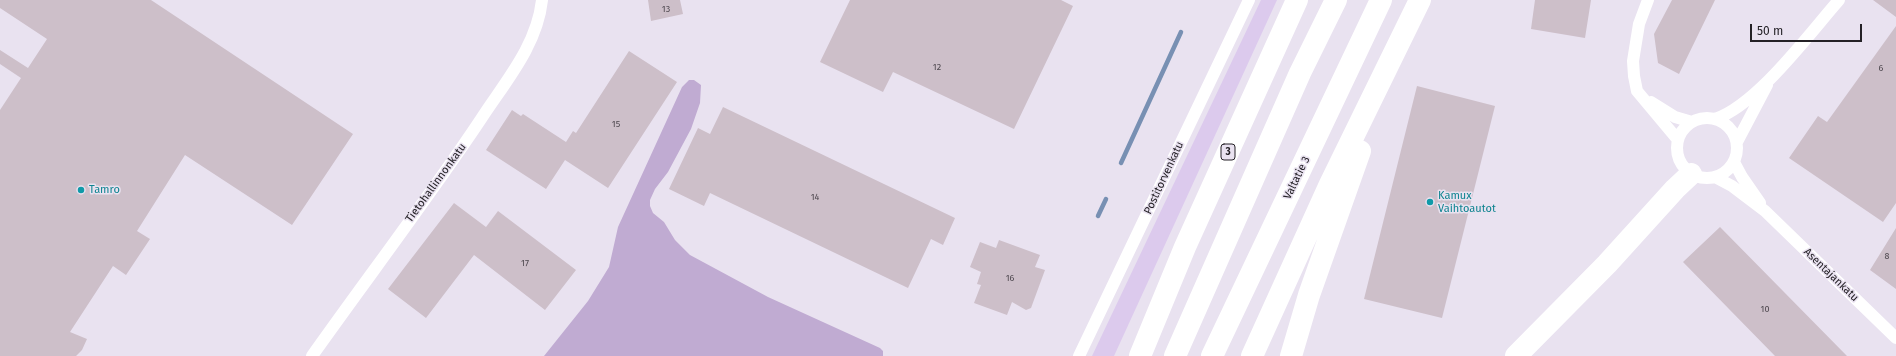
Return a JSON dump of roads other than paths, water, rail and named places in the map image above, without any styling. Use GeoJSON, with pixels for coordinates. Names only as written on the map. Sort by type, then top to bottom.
{"type":"FeatureCollection","features":[{"type":"Feature","properties":{"kind":"highway","name":"3"},"geometry":{"type":"LineString","coordinates":[[1140,356],[1185,247],[1297,0]]}},
{"type":"Feature","properties":{"kind":"highway"},"geometry":{"type":"LineString","coordinates":[[1175,356],[1300,73],[1336,0]]}},
{"type":"Feature","properties":{"kind":"highway","name":"Valtatie 3"},"geometry":{"type":"LineString","coordinates":[[1212,356],[1381,0]]}},
{"type":"Feature","properties":{"kind":"highway"},"geometry":{"type":"LineString","coordinates":[[1252,356],[1330,184],[1371,103],[1420,0]]}},
{"type":"Feature","properties":{"kind":"highway"},"geometry":{"type":"LineString","coordinates":[[1291,356],[1309,295],[1364,138],[1371,103]]}},
{"type":"Feature","properties":{"kind":"highway"},"geometry":{"type":"LineString","coordinates":[[1516,356],[1607,264],[1675,189],[1691,174]]}},
{"type":"Feature","properties":{"kind":"highway"},"geometry":{"type":"LineString","coordinates":[[1133,356],[1161,306]]}},
{"type":"Feature","properties":{"kind":"street","name":"Tietohallinnonkatu"},"geometry":{"type":"LineString","coordinates":[[312,356],[461,148],[526,52],[541,10],[542,0]]}},
{"type":"Feature","properties":{"kind":"street","name":"Postitorvenkatu"},"geometry":{"type":"LineString","coordinates":[[1079,356],[1249,0]]}},
{"type":"Feature","properties":{"kind":"street"},"geometry":{"type":"LineString","coordinates":[[1648,0],[1639,24],[1633,61],[1637,90],[1678,140]]}},
{"type":"Feature","properties":{"kind":"street"},"geometry":{"type":"LineString","coordinates":[[1715,119],[1732,112],[1772,77],[1839,0]]}},
{"type":"Feature","properties":{"kind":"street"},"geometry":{"type":"LineString","coordinates":[[1736,142],[1772,77]]}},
{"type":"Feature","properties":{"kind":"street"},"geometry":{"type":"LineString","coordinates":[[1644,98],[1675,117],[1692,122]]}},
{"type":"Feature","properties":{"kind":"street"},"geometry":{"type":"LineString","coordinates":[[1707,118],[1715,119],[1726,125],[1731,130],[1736,142],[1737,152],[1734,162],[1724,173],[1715,177],[1703,177],[1691,174],[1679,159],[1678,140],[1686,127],[1692,122],[1707,118]]}},
{"type":"Feature","properties":{"kind":"street","name":"Asentajankatu"},"geometry":{"type":"LineString","coordinates":[[1734,162],[1742,177],[1765,211]]}},
{"type":"Feature","properties":{"kind":"street","name":"Asentajankatu"},"geometry":{"type":"LineString","coordinates":[[1715,177],[1732,186],[1765,211],[1896,338]]}},
{"type":"Feature","properties":{"kind":"waterway"},"geometry":{"type":"LineString","coordinates":[[1121,163],[1181,32]]}},
{"type":"Feature","properties":{"kind":"waterway"},"geometry":{"type":"LineString","coordinates":[[1098,216],[1106,199]]}},
{"type":"Feature","properties":{"kind":"place","name":"Tamro"},"geometry":{"type":"Point","coordinates":[81,190]}},
{"type":"Feature","properties":{"kind":"place","name":"Kamux Vaihtoautot"},"geometry":{"type":"Point","coordinates":[1430,202]}}]}
